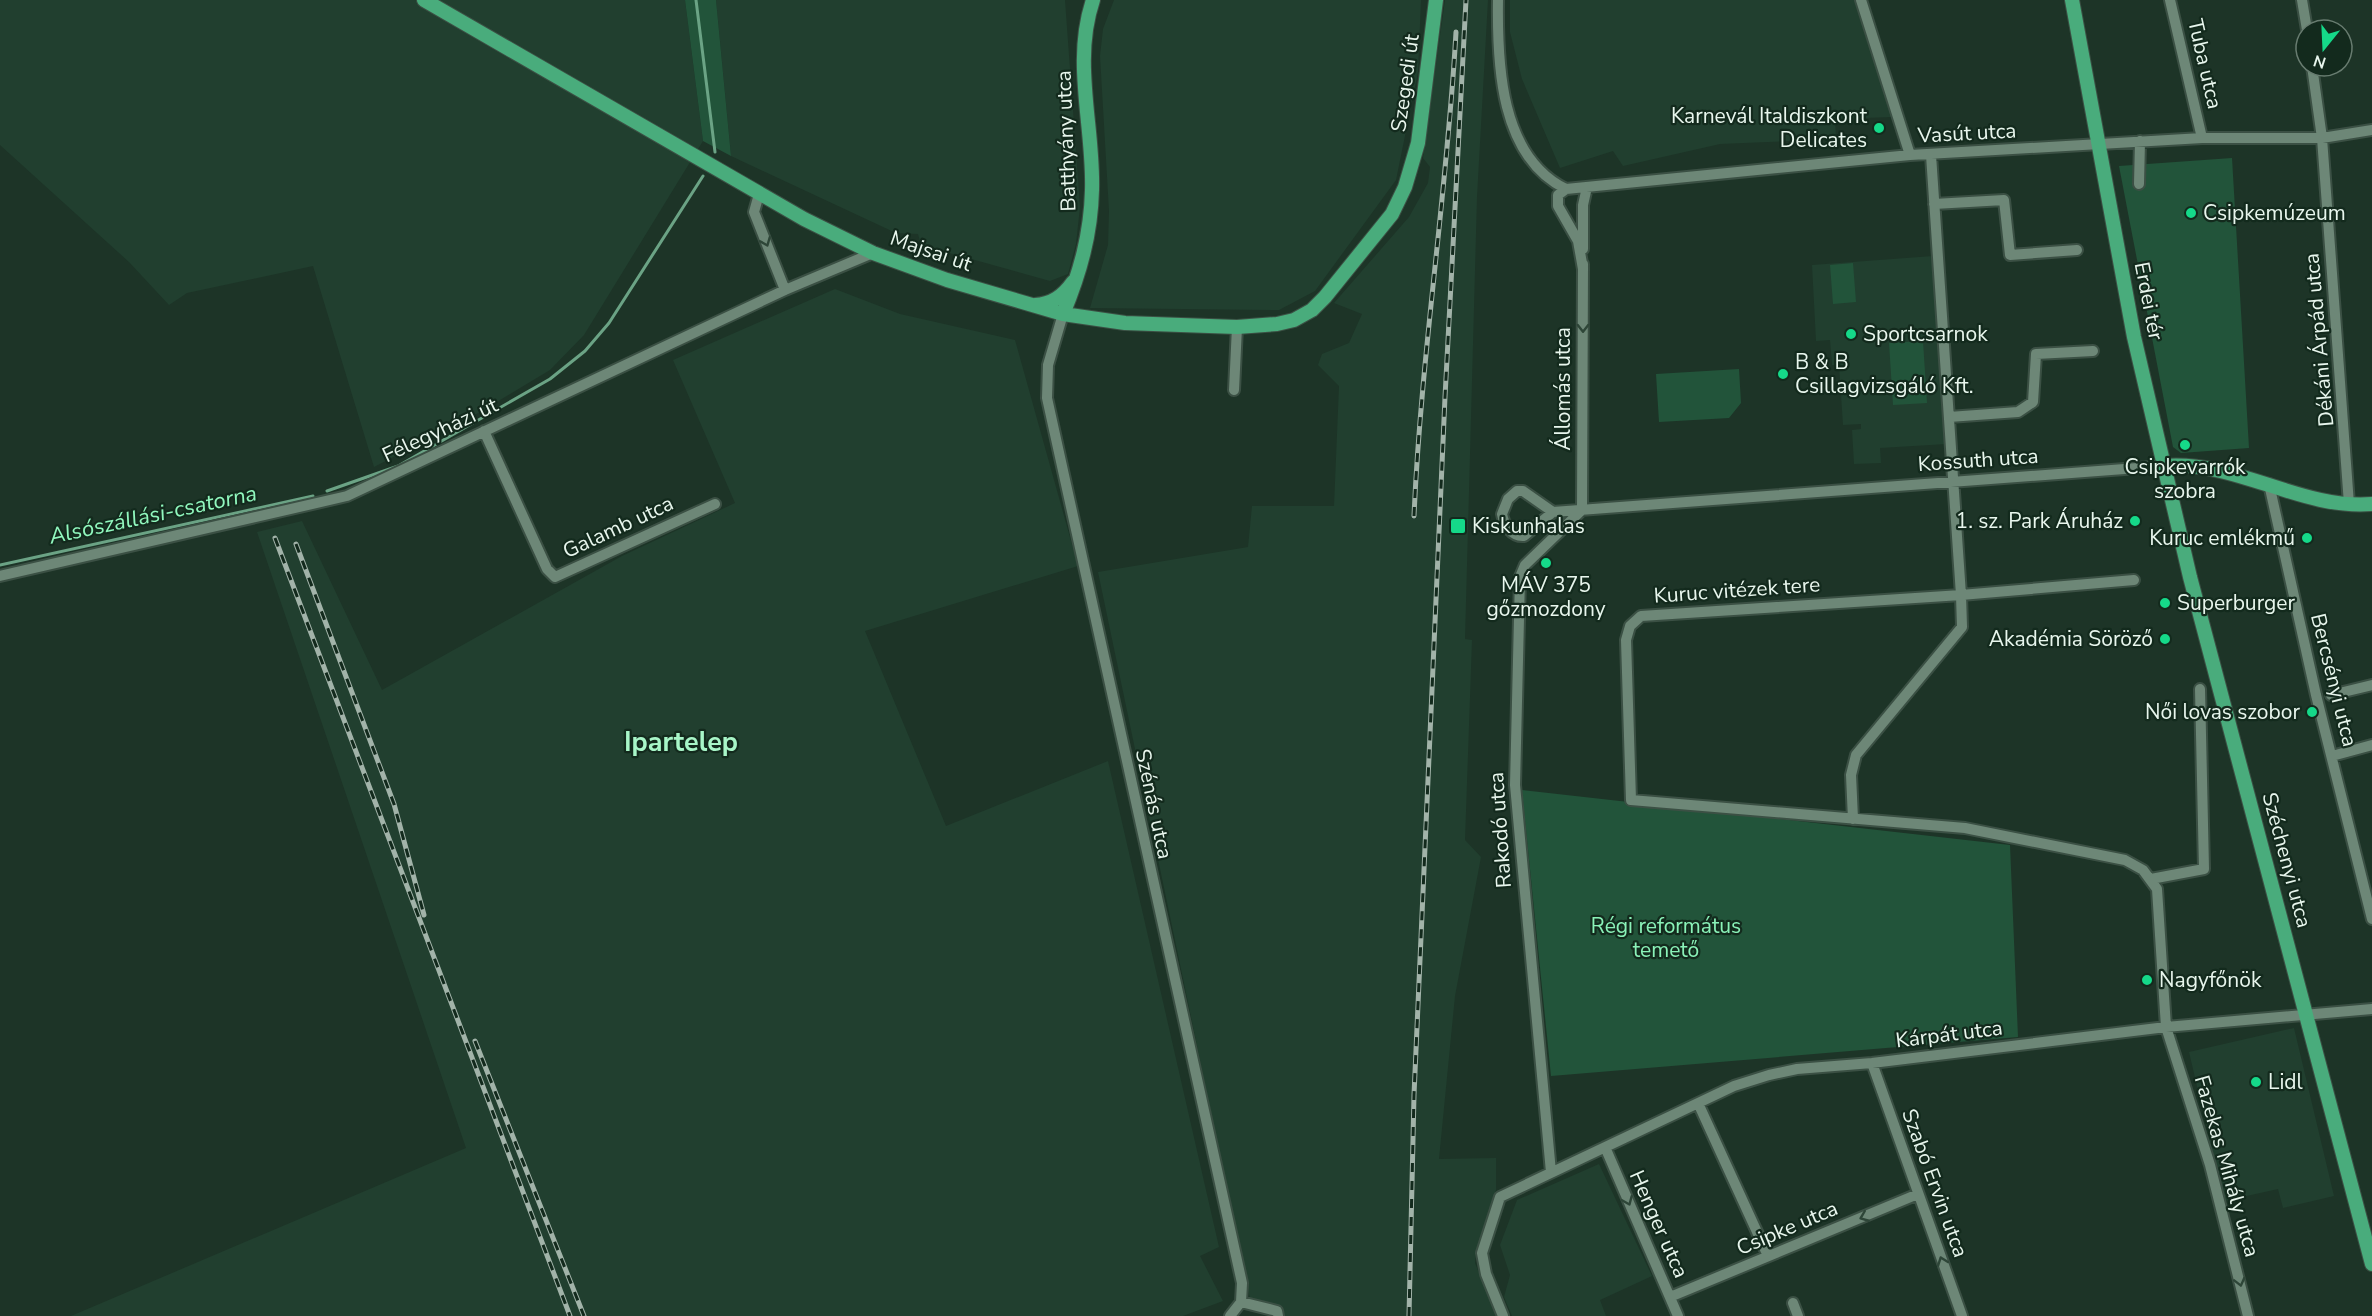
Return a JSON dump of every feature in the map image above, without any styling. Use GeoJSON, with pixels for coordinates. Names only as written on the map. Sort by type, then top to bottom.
{"type":"FeatureCollection","features":[{"type":"Feature","properties":{"kind":"main road","name":"Majsai út"},"geometry":{"type":"LineString","coordinates":[[424,0],[759,194],[873,253],[947,280],[1063,314],[1146,325],[1237,327],[1269,325],[1294,320],[1320,303],[1392,214],[1410,171]]}},
{"type":"Feature","properties":{"kind":"main road","name":"Batthyány utca"},"geometry":{"type":"LineString","coordinates":[[1063,314],[1079,273],[1091,218],[1092,188],[1083,40],[1093,0]]}},
{"type":"Feature","properties":{"kind":"main road","name":"Szegedi út"},"geometry":{"type":"LineString","coordinates":[[1410,171],[1420,133],[1436,0]]}},
{"type":"Feature","properties":{"kind":"main road"},"geometry":{"type":"LineString","coordinates":[[2072,0],[2097,142]]}},
{"type":"Feature","properties":{"kind":"main road","name":"Erdei tér"},"geometry":{"type":"LineString","coordinates":[[2097,142],[2134,337],[2164,466]]}},
{"type":"Feature","properties":{"kind":"main road"},"geometry":{"type":"LineString","coordinates":[[1031,305],[1045,304],[1058,298],[1079,273]]}},
{"type":"Feature","properties":{"kind":"main road","name":"Kossuth utca"},"geometry":{"type":"LineString","coordinates":[[2164,466],[2210,468],[2317,499],[2349,504],[2372,504]]}},
{"type":"Feature","properties":{"kind":"main road","name":"Széchenyi utca"},"geometry":{"type":"LineString","coordinates":[[2164,466],[2190,577],[2372,1264]]}},
{"type":"Feature","properties":{"kind":"street"},"geometry":{"type":"LineString","coordinates":[[1498,0],[1503,82],[1513,128],[1530,160],[1554,184],[1566,189]]}},
{"type":"Feature","properties":{"kind":"street"},"geometry":{"type":"LineString","coordinates":[[1862,0],[1910,155]]}},
{"type":"Feature","properties":{"kind":"street","name":"Tuba utca"},"geometry":{"type":"LineString","coordinates":[[2170,0],[2202,138]]}},
{"type":"Feature","properties":{"kind":"street"},"geometry":{"type":"LineString","coordinates":[[2302,0],[2305,18]]}},
{"type":"Feature","properties":{"kind":"street","name":"Dékáni Árpád utca"},"geometry":{"type":"LineString","coordinates":[[2314,78],[2322,138],[2349,504]]}},
{"type":"Feature","properties":{"kind":"street","name":"Vasút utca"},"geometry":{"type":"LineString","coordinates":[[1566,189],[1910,155],[2097,142],[2202,138],[2322,138],[2372,130]]}},
{"type":"Feature","properties":{"kind":"street"},"geometry":{"type":"LineString","coordinates":[[2139,184],[2140,141]]}},
{"type":"Feature","properties":{"kind":"street"},"geometry":{"type":"LineString","coordinates":[[1853,819],[1851,774],[1856,755],[1962,627],[1931,155]]}},
{"type":"Feature","properties":{"kind":"street","name":"Állomás utca"},"geometry":{"type":"LineString","coordinates":[[1582,510],[1583,205],[1587,187]]}},
{"type":"Feature","properties":{"kind":"street","name":"Állomás utca"},"geometry":{"type":"LineString","coordinates":[[1566,189],[1558,195],[1557,203],[1578,242],[1583,269]]}},
{"type":"Feature","properties":{"kind":"street"},"geometry":{"type":"LineString","coordinates":[[759,194],[754,212],[785,290]]}},
{"type":"Feature","properties":{"kind":"street"},"geometry":{"type":"LineString","coordinates":[[1934,204],[2004,200],[2010,255],[2077,250]]}},
{"type":"Feature","properties":{"kind":"street","name":"Félegyházi út"},"geometry":{"type":"LineString","coordinates":[[0,576],[335,500],[785,290],[854,263],[873,253]]}},
{"type":"Feature","properties":{"kind":"street","name":"Szénás utca"},"geometry":{"type":"LineString","coordinates":[[1063,314],[1048,365],[1047,398],[1242,1283],[1241,1302]]}},
{"type":"Feature","properties":{"kind":"street"},"geometry":{"type":"LineString","coordinates":[[1234,390],[1237,327]]}},
{"type":"Feature","properties":{"kind":"street"},"geometry":{"type":"LineString","coordinates":[[1949,417],[2018,412],[2033,402],[2036,354],[2093,351]]}},
{"type":"Feature","properties":{"kind":"street","name":"Galamb utca"},"geometry":{"type":"LineString","coordinates":[[484,431],[547,569],[555,577],[715,504]]}},
{"type":"Feature","properties":{"kind":"street","name":"Kossuth utca"},"geometry":{"type":"LineString","coordinates":[[1553,512],[2164,466]]}},
{"type":"Feature","properties":{"kind":"street","name":"Bercsényi utca"},"geometry":{"type":"LineString","coordinates":[[2269,484],[2284,558],[2372,919]]}},
{"type":"Feature","properties":{"kind":"street"},"geometry":{"type":"LineString","coordinates":[[1517,491],[1531,496],[1553,512],[1524,536],[1519,536],[1504,522],[1502,514],[1508,499],[1517,491]]}},
{"type":"Feature","properties":{"kind":"street","name":"Rakodó utca"},"geometry":{"type":"LineString","coordinates":[[1551,1172],[1515,785],[1519,585],[1521,571],[1525,565],[1582,510]]}},
{"type":"Feature","properties":{"kind":"street","name":"Kuruc vitézek tere"},"geometry":{"type":"LineString","coordinates":[[2134,580],[1961,595],[1641,616],[1630,626],[1626,640],[1631,800],[1965,828],[2125,860],[2143,870],[2151,879]]}},
{"type":"Feature","properties":{"kind":"street"},"geometry":{"type":"LineString","coordinates":[[2331,695],[2372,685]]}},
{"type":"Feature","properties":{"kind":"street"},"geometry":{"type":"LineString","coordinates":[[2166,1027],[2160,902],[2151,879],[2204,869],[2200,689]]}},
{"type":"Feature","properties":{"kind":"street"},"geometry":{"type":"LineString","coordinates":[[2332,756],[2372,745]]}},
{"type":"Feature","properties":{"kind":"street","name":"Kárpát utca"},"geometry":{"type":"LineString","coordinates":[[1503,1316],[1482,1262],[1483,1245],[1497,1203],[1504,1194],[1734,1086],[1769,1074],[1797,1069],[1872,1063],[2166,1027],[2372,1009]]}},
{"type":"Feature","properties":{"kind":"street","name":"Fazekas Mihály utca"},"geometry":{"type":"LineString","coordinates":[[2166,1027],[2210,1165],[2248,1316]]}},
{"type":"Feature","properties":{"kind":"street","name":"Szabó Ervin utca"},"geometry":{"type":"LineString","coordinates":[[1872,1063],[1962,1316]]}},
{"type":"Feature","properties":{"kind":"street"},"geometry":{"type":"LineString","coordinates":[[1698,1103],[1768,1256]]}},
{"type":"Feature","properties":{"kind":"street","name":"Henger utca"},"geometry":{"type":"LineString","coordinates":[[1605,1147],[1678,1316]]}},
{"type":"Feature","properties":{"kind":"street","name":"Csipke utca"},"geometry":{"type":"LineString","coordinates":[[1670,1297],[1918,1194]]}},
{"type":"Feature","properties":{"kind":"street"},"geometry":{"type":"LineString","coordinates":[[1230,1316],[1241,1302],[1277,1311],[1278,1316]]}},
{"type":"Feature","properties":{"kind":"street"},"geometry":{"type":"LineString","coordinates":[[1793,1303],[1798,1316]]}},
{"type":"Feature","properties":{"kind":"shaded area"},"geometry":{"type":"Polygon","coordinates":[[[0,0],[685,0],[703,141],[584,335],[550,370],[480,412],[374,467],[313,266],[187,293],[169,305],[129,262],[0,145],[0,0]]]}},
{"type":"Feature","properties":{"kind":"shaded area"},"geometry":{"type":"Polygon","coordinates":[[[716,0],[1065,0],[1080,207],[1076,244],[1068,274],[1050,281],[921,245],[918,234],[896,233],[731,156],[716,0]]]}},
{"type":"Feature","properties":{"kind":"shaded area"},"geometry":{"type":"Polygon","coordinates":[[[1114,0],[1421,0],[1418,72],[1396,180],[1315,291],[1279,310],[1090,308],[1108,245],[1109,211],[1100,56],[1103,29],[1114,0]]]}},
{"type":"Feature","properties":{"kind":"shaded area"},"geometry":{"type":"Polygon","coordinates":[[[1445,0],[1488,0],[1477,197],[1465,639],[1472,640],[1465,840],[1481,857],[1455,996],[1439,1159],[1496,1158],[1496,1190],[1476,1253],[1475,1263],[1497,1316],[1284,1316],[1282,1306],[1250,1299],[1098,572],[1248,547],[1252,506],[1334,506],[1339,386],[1318,365],[1322,354],[1349,343],[1362,314],[1334,303],[1409,217],[1428,183],[1430,167],[1423,158],[1445,0]]]}},
{"type":"Feature","properties":{"kind":"shaded area"},"geometry":{"type":"Polygon","coordinates":[[[1510,0],[1854,0],[1892,117],[1835,119],[1836,139],[1720,144],[1623,166],[1613,151],[1560,168],[1522,79],[1510,32],[1510,0]]]}},
{"type":"Feature","properties":{"kind":"shaded area"},"geometry":{"type":"Polygon","coordinates":[[[1933,256],[1947,444],[1880,448],[1881,463],[1854,464],[1852,430],[1861,429],[1861,424],[1843,425],[1839,365],[1832,365],[1830,340],[1816,341],[1812,265],[1933,256]]]}},
{"type":"Feature","properties":{"kind":"shaded area"},"geometry":{"type":"Polygon","coordinates":[[[835,289],[900,314],[1015,340],[1078,566],[865,631],[946,826],[1108,761],[1219,1247],[1200,1256],[1223,1301],[1183,1316],[71,1316],[466,1148],[257,532],[302,521],[382,690],[622,556],[735,503],[673,360],[835,289]]]}},
{"type":"Feature","properties":{"kind":"shaded area"},"geometry":{"type":"Polygon","coordinates":[[[2294,1028],[2334,1196],[2283,1208],[2278,1189],[2224,1201],[2189,1052],[2294,1028]]]}},
{"type":"Feature","properties":{"kind":"shaded area"},"geometry":{"type":"Polygon","coordinates":[[[1599,1164],[1652,1276],[1600,1300],[1606,1316],[1512,1316],[1504,1297],[1510,1275],[1500,1245],[1517,1200],[1599,1164]]]}},
{"type":"Feature","properties":{"kind":"green space"},"geometry":{"type":"Polygon","coordinates":[[[685,0],[716,0],[731,156],[703,141],[685,0]]]}},
{"type":"Feature","properties":{"kind":"green space"},"geometry":{"type":"Polygon","coordinates":[[[2232,158],[2249,448],[2181,453],[2173,447],[2119,166],[2232,158]]]}},
{"type":"Feature","properties":{"kind":"green space"},"geometry":{"type":"Polygon","coordinates":[[[1853,263],[1856,302],[1833,304],[1830,265],[1853,263]]]}},
{"type":"Feature","properties":{"kind":"green space"},"geometry":{"type":"Polygon","coordinates":[[[1923,341],[1927,403],[1893,405],[1889,343],[1923,341]]]}},
{"type":"Feature","properties":{"kind":"green space"},"geometry":{"type":"Polygon","coordinates":[[[1739,369],[1741,403],[1729,418],[1659,422],[1656,374],[1739,369]]]}},
{"type":"Feature","properties":{"kind":"green space","name":"Régi református temető"},"geometry":{"type":"Polygon","coordinates":[[[1522,790],[2010,845],[2018,1037],[1551,1076],[1522,790]]]}},
{"type":"Feature","properties":{"kind":"waterway","name":"Alsószállási-csatorna"},"geometry":{"type":"LineString","coordinates":[[696,0],[715,152]]}},
{"type":"Feature","properties":{"kind":"waterway","name":"Alsószállási-csatorna"},"geometry":{"type":"LineString","coordinates":[[327,491],[398,466],[550,379],[585,351],[609,323],[703,176]]}},
{"type":"Feature","properties":{"kind":"waterway","name":"Alsószállási-csatorna"},"geometry":{"type":"LineString","coordinates":[[0,565],[313,496]]}},
{"type":"Feature","properties":{"kind":"railway"},"geometry":{"type":"LineString","coordinates":[[1409,1316],[1414,1095],[1445,397],[1466,0]]}},
{"type":"Feature","properties":{"kind":"railway"},"geometry":{"type":"LineString","coordinates":[[1414,516],[1422,395],[1447,153],[1456,32]]}},
{"type":"Feature","properties":{"kind":"railway"},"geometry":{"type":"LineString","coordinates":[[275,538],[570,1316]]}},
{"type":"Feature","properties":{"kind":"railway"},"geometry":{"type":"LineString","coordinates":[[296,544],[394,804],[424,915]]}},
{"type":"Feature","properties":{"kind":"railway"},"geometry":{"type":"LineString","coordinates":[[475,1041],[584,1316]]}},
{"type":"Feature","properties":{"kind":"place","name":"Karnevál Italdiszkont Delicates"},"geometry":{"type":"Point","coordinates":[1879,128]}},
{"type":"Feature","properties":{"kind":"place","name":"Csipkemúzeum"},"geometry":{"type":"Point","coordinates":[2191,213]}},
{"type":"Feature","properties":{"kind":"place","name":"Sportcsarnok"},"geometry":{"type":"Point","coordinates":[1851,334]}},
{"type":"Feature","properties":{"kind":"place","name":"B & B Csillagvizsgáló Kft."},"geometry":{"type":"Point","coordinates":[1783,374]}},
{"type":"Feature","properties":{"kind":"place","name":"Csipkevarrók szobra"},"geometry":{"type":"Point","coordinates":[2185,445]}},
{"type":"Feature","properties":{"kind":"place","name":"1. sz. Park Áruház"},"geometry":{"type":"Point","coordinates":[2135,521]}},
{"type":"Feature","properties":{"kind":"place","name":"Kiskunhalas"},"geometry":{"type":"Point","coordinates":[1458,526]}},
{"type":"Feature","properties":{"kind":"place","name":"Kuruc emlékmű"},"geometry":{"type":"Point","coordinates":[2307,538]}},
{"type":"Feature","properties":{"kind":"place","name":"MÁV 375 gőzmozdony"},"geometry":{"type":"Point","coordinates":[1546,563]}},
{"type":"Feature","properties":{"kind":"place","name":"Superburger"},"geometry":{"type":"Point","coordinates":[2165,603]}},
{"type":"Feature","properties":{"kind":"place","name":"Akadémia Söröző"},"geometry":{"type":"Point","coordinates":[2165,639]}},
{"type":"Feature","properties":{"kind":"place","name":"Női lovas szobor"},"geometry":{"type":"Point","coordinates":[2312,712]}},
{"type":"Feature","properties":{"kind":"place","name":"Nagyfőnök"},"geometry":{"type":"Point","coordinates":[2147,980]}},
{"type":"Feature","properties":{"kind":"place","name":"Lidl"},"geometry":{"type":"Point","coordinates":[2256,1082]}},
{"type":"Feature","properties":{"kind":"district","name":"Ipartelep"},"geometry":{"type":"Point","coordinates":[681,742]}}]}
